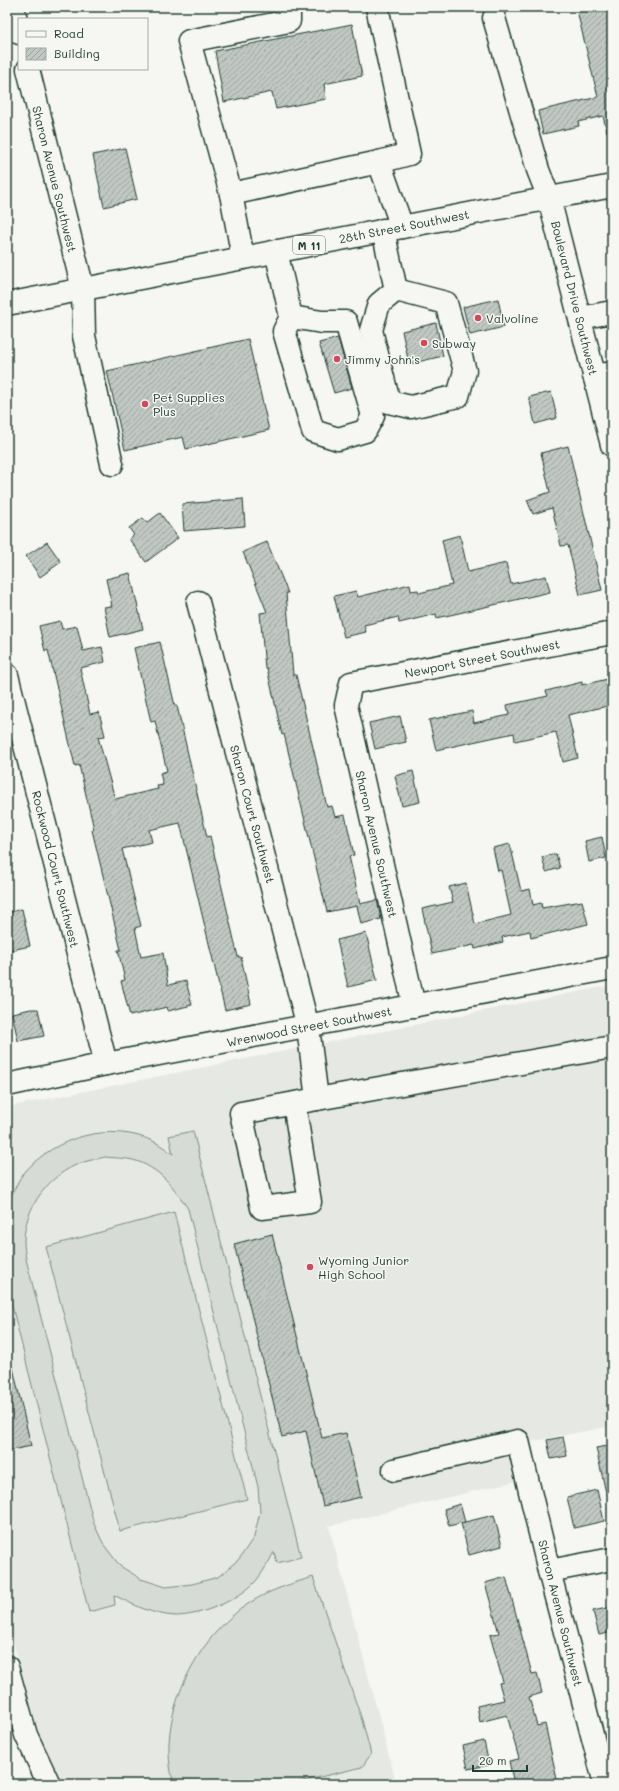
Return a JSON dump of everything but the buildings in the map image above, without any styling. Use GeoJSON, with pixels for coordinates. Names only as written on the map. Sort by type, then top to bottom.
{"type":"FeatureCollection","features":[{"type":"Feature","properties":{"kind":"street"},"geometry":{"type":"LineString","coordinates":[[13,7],[18,28]]}},
{"type":"Feature","properties":{"kind":"street"},"geometry":{"type":"LineString","coordinates":[[243,258],[231,194],[188,41],[289,21],[290,7]]}},
{"type":"Feature","properties":{"kind":"street"},"geometry":{"type":"LineString","coordinates":[[231,194],[379,162],[409,154],[377,7]]}},
{"type":"Feature","properties":{"kind":"street","name":"Boulevard Drive Southwest"},"geometry":{"type":"LineString","coordinates":[[494,18],[538,170],[549,198],[580,318],[603,374],[612,445]]}},
{"type":"Feature","properties":{"kind":"street","name":"Sharon Avenue Southwest"},"geometry":{"type":"LineString","coordinates":[[28,70],[83,289],[84,336],[112,464]]}},
{"type":"Feature","properties":{"kind":"street"},"geometry":{"type":"LineString","coordinates":[[379,162],[392,229],[396,290]]}},
{"type":"Feature","properties":{"kind":"street","name":"28th Street Southwest"},"geometry":{"type":"LineString","coordinates":[[7,304],[612,186]]}},
{"type":"Feature","properties":{"kind":"street"},"geometry":{"type":"LineString","coordinates":[[276,252],[292,317],[284,331],[313,431],[338,439],[365,431],[373,416],[346,322],[322,322],[292,317]]}},
{"type":"Feature","properties":{"kind":"street"},"geometry":{"type":"LineString","coordinates":[[396,290],[446,303],[465,371],[458,396],[412,407],[389,402],[371,330],[379,304],[396,290]]}},
{"type":"Feature","properties":{"kind":"street"},"geometry":{"type":"LineString","coordinates":[[580,318],[612,312]]}},
{"type":"Feature","properties":{"kind":"street","name":"Sharon Court Southwest"},"geometry":{"type":"LineString","coordinates":[[198,602],[308,1027],[318,1099]]}},
{"type":"Feature","properties":{"kind":"street","name":"Newport Street Southwest"},"geometry":{"type":"LineString","coordinates":[[351,684],[612,633]]}},
{"type":"Feature","properties":{"kind":"street","name":"Rockwood Court Southwest"},"geometry":{"type":"LineString","coordinates":[[7,675],[106,1064]]}},
{"type":"Feature","properties":{"kind":"street","name":"Sharon Avenue Southwest"},"geometry":{"type":"LineString","coordinates":[[351,684],[346,706],[414,1006]]}},
{"type":"Feature","properties":{"kind":"street","name":"Wrenwood Street Southwest"},"geometry":{"type":"LineString","coordinates":[[7,1085],[106,1064],[308,1027],[612,968]]}},
{"type":"Feature","properties":{"kind":"street"},"geometry":{"type":"LineString","coordinates":[[294,1103],[310,1202],[262,1208],[241,1113],[294,1103],[612,1047]]}},
{"type":"Feature","properties":{"kind":"street","name":"Sharon Avenue Southwest"},"geometry":{"type":"LineString","coordinates":[[394,1470],[518,1442],[549,1571],[605,1784]]}},
{"type":"Feature","properties":{"kind":"street"},"geometry":{"type":"LineString","coordinates":[[549,1571],[612,1559]]}},
{"type":"Feature","properties":{"kind":"street"},"geometry":{"type":"LineString","coordinates":[[7,1667],[26,1735],[49,1784]]}},
{"type":"Feature","properties":{"kind":"shaded area","name":"Wyoming Junior High School"},"geometry":{"type":"Polygon","coordinates":[[[612,985],[612,1426],[508,1446],[516,1481],[329,1526],[395,1779],[374,1784],[62,1784],[43,1748],[32,1717],[7,1617],[7,1107],[612,985]]]}},
{"type":"Feature","properties":{"kind":"shaded area"},"geometry":{"type":"Polygon","coordinates":[[[193,1131],[301,1557],[277,1563],[274,1552],[261,1574],[249,1588],[219,1606],[208,1610],[175,1616],[159,1614],[136,1606],[114,1595],[115,1605],[89,1612],[7,1286],[7,1195],[12,1194],[22,1175],[37,1160],[67,1141],[102,1133],[120,1133],[138,1136],[155,1142],[173,1154],[169,1136],[193,1131]],[[105,1157],[87,1161],[70,1168],[59,1175],[41,1193],[34,1204],[25,1227],[24,1240],[26,1259],[94,1524],[104,1545],[120,1566],[141,1579],[166,1587],[192,1584],[218,1577],[239,1559],[254,1537],[260,1512],[258,1487],[188,1209],[172,1186],[151,1168],[133,1160],[105,1157]]]}},
{"type":"Feature","properties":{"kind":"shaded area"},"geometry":{"type":"Polygon","coordinates":[[[174,1212],[247,1499],[120,1531],[46,1247],[174,1212]]]}},
{"type":"Feature","properties":{"kind":"shaded area"},"geometry":{"type":"Polygon","coordinates":[[[313,1577],[362,1720],[371,1754],[362,1767],[291,1784],[174,1784],[169,1759],[170,1733],[175,1707],[184,1681],[197,1657],[213,1636],[231,1617],[251,1602],[274,1590],[313,1577]]]}},
{"type":"Feature","properties":{"kind":"place","name":"Valvoline"},"geometry":{"type":"Point","coordinates":[478,318]}},
{"type":"Feature","properties":{"kind":"place","name":"Subway"},"geometry":{"type":"Point","coordinates":[424,343]}},
{"type":"Feature","properties":{"kind":"place","name":"Jimmy John's"},"geometry":{"type":"Point","coordinates":[337,359]}},
{"type":"Feature","properties":{"kind":"place","name":"Pet Supplies Plus"},"geometry":{"type":"Point","coordinates":[145,404]}},
{"type":"Feature","properties":{"kind":"place","name":"Wyoming Junior High School"},"geometry":{"type":"Point","coordinates":[310,1267]}}]}
